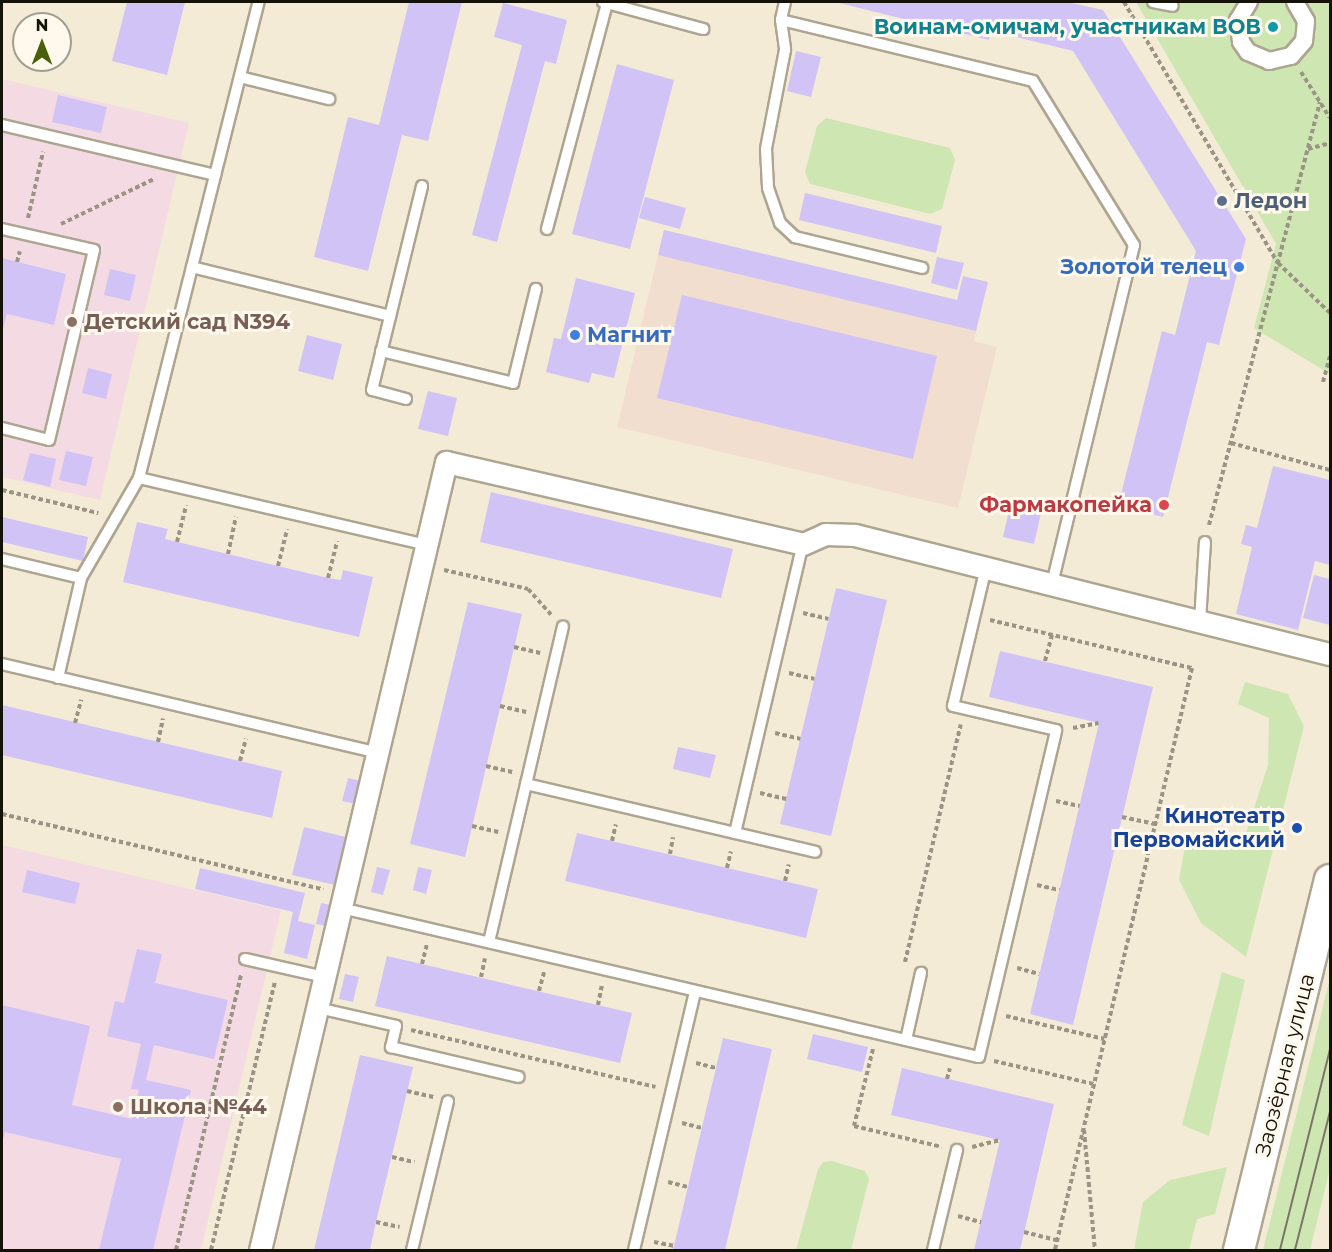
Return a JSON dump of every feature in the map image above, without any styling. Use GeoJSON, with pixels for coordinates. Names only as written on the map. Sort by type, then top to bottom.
{"type":"FeatureCollection","features":[{"type":"Feature","properties":{"kind":"main road","name":"Заозёрная улица"},"geometry":{"type":"LineString","coordinates":[[1239,1251],[1330,880]]}},
{"type":"Feature","properties":{"kind":"street"},"geometry":{"type":"LineString","coordinates":[[1249,2],[1238,20],[1238,31],[1248,52],[1269,61],[1291,56],[1304,41],[1306,31],[1303,11],[1295,2]]}},
{"type":"Feature","properties":{"kind":"street"},"geometry":{"type":"LineString","coordinates":[[260,1251],[446,462],[803,544],[825,534],[855,535],[1330,654]]}},
{"type":"Feature","properties":{"kind":"lane"},"geometry":{"type":"LineString","coordinates":[[57,678],[81,578],[139,478],[259,2]]}},
{"type":"Feature","properties":{"kind":"lane"},"geometry":{"type":"LineString","coordinates":[[547,229],[605,2],[703,29]]}},
{"type":"Feature","properties":{"kind":"lane"},"geometry":{"type":"LineString","coordinates":[[785,2],[781,20],[785,50],[766,149],[768,188],[780,223],[795,237],[922,268]]}},
{"type":"Feature","properties":{"kind":"lane"},"geometry":{"type":"LineString","coordinates":[[1153,2],[1173,6]]}},
{"type":"Feature","properties":{"kind":"lane"},"geometry":{"type":"LineString","coordinates":[[781,20],[1033,81],[1134,245],[1052,584]]}},
{"type":"Feature","properties":{"kind":"lane"},"geometry":{"type":"LineString","coordinates":[[240,77],[329,99]]}},
{"type":"Feature","properties":{"kind":"lane"},"geometry":{"type":"LineString","coordinates":[[2,125],[215,175]]}},
{"type":"Feature","properties":{"kind":"lane"},"geometry":{"type":"LineString","coordinates":[[406,399],[372,390],[422,186]]}},
{"type":"Feature","properties":{"kind":"lane"},"geometry":{"type":"LineString","coordinates":[[2,229],[94,250],[49,440],[2,428]]}},
{"type":"Feature","properties":{"kind":"lane"},"geometry":{"type":"LineString","coordinates":[[192,267],[390,316]]}},
{"type":"Feature","properties":{"kind":"lane"},"geometry":{"type":"LineString","coordinates":[[381,351],[513,383],[536,289]]}},
{"type":"Feature","properties":{"kind":"lane"},"geometry":{"type":"LineString","coordinates":[[139,478],[424,555]]}},
{"type":"Feature","properties":{"kind":"lane"},"geometry":{"type":"LineString","coordinates":[[1200,621],[1205,542]]}},
{"type":"Feature","properties":{"kind":"lane"},"geometry":{"type":"LineString","coordinates":[[735,833],[803,544]]}},
{"type":"Feature","properties":{"kind":"lane"},"geometry":{"type":"LineString","coordinates":[[2,559],[81,578]]}},
{"type":"Feature","properties":{"kind":"lane"},"geometry":{"type":"LineString","coordinates":[[343,901],[489,942],[979,1057],[1056,730],[953,706],[986,567]]}},
{"type":"Feature","properties":{"kind":"lane"},"geometry":{"type":"LineString","coordinates":[[489,942],[563,627]]}},
{"type":"Feature","properties":{"kind":"lane"},"geometry":{"type":"LineString","coordinates":[[2,664],[378,753]]}},
{"type":"Feature","properties":{"kind":"lane"},"geometry":{"type":"LineString","coordinates":[[527,780],[815,852]]}},
{"type":"Feature","properties":{"kind":"lane"},"geometry":{"type":"LineString","coordinates":[[245,959],[325,978]]}},
{"type":"Feature","properties":{"kind":"lane"},"geometry":{"type":"LineString","coordinates":[[906,1040],[921,973]]}},
{"type":"Feature","properties":{"kind":"lane"},"geometry":{"type":"LineString","coordinates":[[634,1251],[695,991]]}},
{"type":"Feature","properties":{"kind":"lane"},"geometry":{"type":"LineString","coordinates":[[318,1008],[396,1026],[391,1047],[519,1077]]}},
{"type":"Feature","properties":{"kind":"lane"},"geometry":{"type":"LineString","coordinates":[[412,1251],[448,1101]]}},
{"type":"Feature","properties":{"kind":"lane"},"geometry":{"type":"LineString","coordinates":[[933,1251],[957,1150]]}},
{"type":"Feature","properties":{"kind":"path"},"geometry":{"type":"LineString","coordinates":[[1124,2],[1278,263],[1330,313]]}},
{"type":"Feature","properties":{"kind":"path"},"geometry":{"type":"LineString","coordinates":[[1291,56],[1330,118]]}},
{"type":"Feature","properties":{"kind":"path"},"geometry":{"type":"LineString","coordinates":[[1205,542],[1320,102]]}},
{"type":"Feature","properties":{"kind":"path"},"geometry":{"type":"LineString","coordinates":[[17,262],[29,235],[47,136]]}},
{"type":"Feature","properties":{"kind":"path"},"geometry":{"type":"LineString","coordinates":[[1308,149],[1330,143]]}},
{"type":"Feature","properties":{"kind":"path"},"geometry":{"type":"LineString","coordinates":[[29,235],[179,166]]}},
{"type":"Feature","properties":{"kind":"path"},"geometry":{"type":"LineString","coordinates":[[1323,382],[1330,355]]}},
{"type":"Feature","properties":{"kind":"path"},"geometry":{"type":"LineString","coordinates":[[1231,444],[1330,470]]}},
{"type":"Feature","properties":{"kind":"path"},"geometry":{"type":"LineString","coordinates":[[2,490],[116,517]]}},
{"type":"Feature","properties":{"kind":"path"},"geometry":{"type":"LineString","coordinates":[[177,542],[184,516]]}},
{"type":"Feature","properties":{"kind":"path"},"geometry":{"type":"LineString","coordinates":[[228,554],[234,528]]}},
{"type":"Feature","properties":{"kind":"path"},"geometry":{"type":"LineString","coordinates":[[278,566],[284,539]]}},
{"type":"Feature","properties":{"kind":"path"},"geometry":{"type":"LineString","coordinates":[[328,578],[335,551]]}},
{"type":"Feature","properties":{"kind":"path"},"geometry":{"type":"LineString","coordinates":[[424,555],[528,589],[563,627]]}},
{"type":"Feature","properties":{"kind":"path"},"geometry":{"type":"LineString","coordinates":[[788,610],[828,619]]}},
{"type":"Feature","properties":{"kind":"path"},"geometry":{"type":"LineString","coordinates":[[974,617],[1192,668],[1055,1251]]}},
{"type":"Feature","properties":{"kind":"path"},"geometry":{"type":"LineString","coordinates":[[1045,661],[1052,635]]}},
{"type":"Feature","properties":{"kind":"path"},"geometry":{"type":"LineString","coordinates":[[514,647],[556,657]]}},
{"type":"Feature","properties":{"kind":"path"},"geometry":{"type":"LineString","coordinates":[[774,670],[814,679]]}},
{"type":"Feature","properties":{"kind":"path"},"geometry":{"type":"LineString","coordinates":[[500,706],[542,716]]}},
{"type":"Feature","properties":{"kind":"path"},"geometry":{"type":"LineString","coordinates":[[904,966],[965,709]]}},
{"type":"Feature","properties":{"kind":"path"},"geometry":{"type":"LineString","coordinates":[[1056,730],[1099,723]]}},
{"type":"Feature","properties":{"kind":"path"},"geometry":{"type":"LineString","coordinates":[[760,730],[800,739]]}},
{"type":"Feature","properties":{"kind":"path"},"geometry":{"type":"LineString","coordinates":[[486,766],[527,780]]}},
{"type":"Feature","properties":{"kind":"path"},"geometry":{"type":"LineString","coordinates":[[745,790],[786,799]]}},
{"type":"Feature","properties":{"kind":"path"},"geometry":{"type":"LineString","coordinates":[[2,814],[343,901]]}},
{"type":"Feature","properties":{"kind":"path"},"geometry":{"type":"LineString","coordinates":[[1122,817],[1155,824]]}},
{"type":"Feature","properties":{"kind":"path"},"geometry":{"type":"LineString","coordinates":[[472,826],[514,836]]}},
{"type":"Feature","properties":{"kind":"path"},"geometry":{"type":"LineString","coordinates":[[176,1251],[245,959]]}},
{"type":"Feature","properties":{"kind":"path"},"geometry":{"type":"LineString","coordinates":[[211,1251],[278,966]]}},
{"type":"Feature","properties":{"kind":"path"},"geometry":{"type":"LineString","coordinates":[[989,1012],[1104,1039]]}},
{"type":"Feature","properties":{"kind":"path"},"geometry":{"type":"LineString","coordinates":[[396,1026],[672,1091]]}},
{"type":"Feature","properties":{"kind":"path"},"geometry":{"type":"LineString","coordinates":[[876,1033],[854,1126],[957,1150],[1000,1140]]}},
{"type":"Feature","properties":{"kind":"path"},"geometry":{"type":"LineString","coordinates":[[979,1057],[1094,1084]]}},
{"type":"Feature","properties":{"kind":"path"},"geometry":{"type":"LineString","coordinates":[[407,1091],[448,1101]]}},
{"type":"Feature","properties":{"kind":"path"},"geometry":{"type":"LineString","coordinates":[[1084,1126],[1095,1251]]}},
{"type":"Feature","properties":{"kind":"path"},"geometry":{"type":"LineString","coordinates":[[392,1157],[432,1166]]}},
{"type":"Feature","properties":{"kind":"path"},"geometry":{"type":"LineString","coordinates":[[1024,1232],[1058,1240]]}},
{"type":"Feature","properties":{"kind":"shaded area","name":"Детский сад N394"},"geometry":{"type":"Polygon","coordinates":[[[2,79],[189,123],[100,500],[2,477],[2,79]]]}},
{"type":"Feature","properties":{"kind":"shaded area"},"geometry":{"type":"Polygon","coordinates":[[[664,230],[982,306],[974,341],[997,347],[958,508],[617,427],[664,230]]]}},
{"type":"Feature","properties":{"kind":"shaded area","name":"Школа №44"},"geometry":{"type":"Polygon","coordinates":[[[2,845],[281,910],[201,1250],[2,1250],[2,845]]]}},
{"type":"Feature","properties":{"kind":"green space"},"geometry":{"type":"Polygon","coordinates":[[[1136,2],[1330,2],[1330,374],[1254,328],[1276,244],[1136,2]]]}},
{"type":"Feature","properties":{"kind":"green space"},"geometry":{"type":"Polygon","coordinates":[[[826,118],[950,148],[955,160],[942,209],[930,214],[810,184],[805,172],[817,126],[826,118]]]}},
{"type":"Feature","properties":{"kind":"green space"},"geometry":{"type":"Polygon","coordinates":[[[1245,682],[1288,694],[1304,726],[1246,957],[1201,923],[1179,880],[1184,851],[1215,832],[1244,839],[1268,765],[1269,718],[1238,704],[1245,682]]]}},
{"type":"Feature","properties":{"kind":"green space"},"geometry":{"type":"Polygon","coordinates":[[[1222,972],[1245,980],[1209,1136],[1182,1125],[1222,972]]]}},
{"type":"Feature","properties":{"kind":"green space"},"geometry":{"type":"Polygon","coordinates":[[[1330,978],[1330,1169],[1310,1250],[1263,1250],[1330,978]]]}},
{"type":"Feature","properties":{"kind":"green space"},"geometry":{"type":"Polygon","coordinates":[[[832,1161],[865,1171],[869,1179],[851,1250],[796,1250],[818,1169],[823,1162],[832,1161]]]}},
{"type":"Feature","properties":{"kind":"green space"},"geometry":{"type":"Polygon","coordinates":[[[1227,1167],[1215,1214],[1197,1219],[1189,1250],[1134,1250],[1143,1202],[1170,1180],[1227,1167]]]}},
{"type":"Feature","properties":{"kind":"building"},"geometry":{"type":"Polygon","coordinates":[[[127,2],[185,2],[167,75],[112,61],[127,2]]]}},
{"type":"Feature","properties":{"kind":"building"},"geometry":{"type":"Polygon","coordinates":[[[409,2],[462,2],[428,141],[402,135],[368,271],[314,257],[348,117],[379,125],[409,2]]]}},
{"type":"Feature","properties":{"kind":"building"},"geometry":{"type":"Polygon","coordinates":[[[835,2],[1067,2],[1103,10],[1246,239],[1219,345],[1207,342],[1163,517],[1118,506],[1162,331],[1175,335],[1196,251],[1073,51],[991,31],[989,40],[835,2]]]}},
{"type":"Feature","properties":{"kind":"building"},"geometry":{"type":"Polygon","coordinates":[[[503,3],[567,20],[556,64],[545,61],[497,242],[472,235],[522,45],[494,37],[503,3]]]}},
{"type":"Feature","properties":{"kind":"building"},"geometry":{"type":"Polygon","coordinates":[[[796,51],[821,57],[811,97],[787,91],[796,51]]]}},
{"type":"Feature","properties":{"kind":"building"},"geometry":{"type":"Polygon","coordinates":[[[617,64],[674,80],[630,249],[572,234],[617,64]]]}},
{"type":"Feature","properties":{"kind":"building"},"geometry":{"type":"Polygon","coordinates":[[[58,95],[107,107],[101,133],[52,122],[58,95]]]}},
{"type":"Feature","properties":{"kind":"building"},"geometry":{"type":"Polygon","coordinates":[[[805,193],[942,226],[936,253],[799,220],[805,193]]]}},
{"type":"Feature","properties":{"kind":"building"},"geometry":{"type":"Polygon","coordinates":[[[645,197],[686,208],[680,229],[639,218],[645,197]]]}},
{"type":"Feature","properties":{"kind":"building"},"geometry":{"type":"Polygon","coordinates":[[[664,230],[957,300],[963,276],[988,282],[976,331],[658,255],[664,230]]]}},
{"type":"Feature","properties":{"kind":"building"},"geometry":{"type":"Polygon","coordinates":[[[937,257],[964,263],[957,290],[931,283],[937,257]]]}},
{"type":"Feature","properties":{"kind":"building"},"geometry":{"type":"Polygon","coordinates":[[[2,258],[66,274],[54,325],[7,314],[2,332],[2,258]]]}},
{"type":"Feature","properties":{"kind":"building"},"geometry":{"type":"Polygon","coordinates":[[[110,269],[136,275],[130,301],[104,295],[110,269]]]}},
{"type":"Feature","properties":{"kind":"building"},"geometry":{"type":"Polygon","coordinates":[[[576,278],[635,293],[614,378],[592,373],[589,383],[546,372],[554,338],[561,339],[576,278]]]}},
{"type":"Feature","properties":{"kind":"building"},"geometry":{"type":"Polygon","coordinates":[[[682,295],[937,356],[913,459],[657,398],[682,295]]]}},
{"type":"Feature","properties":{"kind":"building"},"geometry":{"type":"Polygon","coordinates":[[[307,335],[342,344],[333,380],[298,371],[307,335]]]}},
{"type":"Feature","properties":{"kind":"building"},"geometry":{"type":"Polygon","coordinates":[[[88,368],[112,374],[106,399],[82,393],[88,368]]]}},
{"type":"Feature","properties":{"kind":"building"},"geometry":{"type":"Polygon","coordinates":[[[428,391],[457,398],[448,436],[418,429],[428,391]]]}},
{"type":"Feature","properties":{"kind":"building"},"geometry":{"type":"Polygon","coordinates":[[[66,451],[93,457],[86,486],[59,480],[66,451]]]}},
{"type":"Feature","properties":{"kind":"building"},"geometry":{"type":"Polygon","coordinates":[[[30,453],[56,459],[50,487],[23,480],[30,453]]]}},
{"type":"Feature","properties":{"kind":"building"},"geometry":{"type":"Polygon","coordinates":[[[1273,466],[1330,480],[1330,565],[1315,561],[1298,630],[1236,614],[1252,547],[1241,544],[1246,525],[1257,528],[1273,466]]]}},
{"type":"Feature","properties":{"kind":"building"},"geometry":{"type":"Polygon","coordinates":[[[491,492],[733,549],[721,598],[480,542],[491,492]]]}},
{"type":"Feature","properties":{"kind":"building"},"geometry":{"type":"Polygon","coordinates":[[[1010,506],[1041,513],[1034,544],[1003,537],[1010,506]]]}},
{"type":"Feature","properties":{"kind":"building"},"geometry":{"type":"Polygon","coordinates":[[[2,517],[88,537],[83,561],[2,542],[2,517]]]}},
{"type":"Feature","properties":{"kind":"building"},"geometry":{"type":"Polygon","coordinates":[[[137,522],[168,529],[165,539],[328,578],[341,580],[343,570],[373,577],[359,637],[123,582],[137,522]]]}},
{"type":"Feature","properties":{"kind":"building"},"geometry":{"type":"Polygon","coordinates":[[[1314,575],[1330,579],[1330,625],[1303,618],[1314,575]]]}},
{"type":"Feature","properties":{"kind":"building"},"geometry":{"type":"Polygon","coordinates":[[[836,588],[887,600],[831,836],[780,824],[836,588]]]}},
{"type":"Feature","properties":{"kind":"building"},"geometry":{"type":"Polygon","coordinates":[[[468,602],[522,614],[465,857],[410,844],[468,602]]]}},
{"type":"Feature","properties":{"kind":"building"},"geometry":{"type":"Polygon","coordinates":[[[1000,651],[1153,687],[1073,1025],[1030,1014],[1099,723],[989,697],[1000,651]]]}},
{"type":"Feature","properties":{"kind":"building"},"geometry":{"type":"Polygon","coordinates":[[[2,705],[282,771],[272,818],[2,755],[2,705]]]}},
{"type":"Feature","properties":{"kind":"building"},"geometry":{"type":"Polygon","coordinates":[[[678,747],[716,755],[710,778],[673,769],[678,747]]]}},
{"type":"Feature","properties":{"kind":"building"},"geometry":{"type":"Polygon","coordinates":[[[348,778],[361,781],[356,804],[342,801],[348,778]]]}},
{"type":"Feature","properties":{"kind":"building"},"geometry":{"type":"Polygon","coordinates":[[[304,827],[346,837],[335,885],[292,875],[304,827]]]}},
{"type":"Feature","properties":{"kind":"building"},"geometry":{"type":"Polygon","coordinates":[[[577,833],[818,889],[806,938],[565,881],[577,833]]]}},
{"type":"Feature","properties":{"kind":"building"},"geometry":{"type":"Polygon","coordinates":[[[377,867],[390,870],[383,895],[371,892],[377,867]]]}},
{"type":"Feature","properties":{"kind":"building"},"geometry":{"type":"Polygon","coordinates":[[[418,867],[432,870],[426,894],[413,890],[418,867]]]}},
{"type":"Feature","properties":{"kind":"building"},"geometry":{"type":"Polygon","coordinates":[[[200,868],[305,893],[298,921],[315,925],[307,959],[284,953],[293,912],[195,889],[200,868]]]}},
{"type":"Feature","properties":{"kind":"building"},"geometry":{"type":"Polygon","coordinates":[[[27,870],[80,883],[75,904],[22,892],[27,870]]]}},
{"type":"Feature","properties":{"kind":"building"},"geometry":{"type":"Polygon","coordinates":[[[321,903],[331,905],[326,926],[316,924],[321,903]]]}},
{"type":"Feature","properties":{"kind":"building"},"geometry":{"type":"Polygon","coordinates":[[[137,949],[162,954],[155,983],[228,1000],[214,1059],[154,1045],[146,1080],[191,1090],[153,1250],[99,1250],[121,1159],[5,1132],[2,1143],[2,1005],[90,1026],[72,1105],[132,1119],[139,1090],[131,1089],[141,1044],[107,1036],[115,1001],[124,1003],[137,949]]]}},
{"type":"Feature","properties":{"kind":"building"},"geometry":{"type":"Polygon","coordinates":[[[387,956],[632,1013],[620,1063],[375,1006],[387,956]]]}},
{"type":"Feature","properties":{"kind":"building"},"geometry":{"type":"Polygon","coordinates":[[[345,974],[359,977],[353,1002],[339,999],[345,974]]]}},
{"type":"Feature","properties":{"kind":"building"},"geometry":{"type":"Polygon","coordinates":[[[813,1034],[868,1047],[862,1072],[807,1059],[813,1034]]]}},
{"type":"Feature","properties":{"kind":"building"},"geometry":{"type":"Polygon","coordinates":[[[723,1038],[772,1049],[725,1250],[673,1250],[723,1038]]]}},
{"type":"Feature","properties":{"kind":"building"},"geometry":{"type":"Polygon","coordinates":[[[360,1055],[413,1067],[370,1250],[314,1250],[360,1055]]]}},
{"type":"Feature","properties":{"kind":"building"},"geometry":{"type":"Polygon","coordinates":[[[902,1068],[1054,1104],[1020,1250],[974,1250],[1000,1140],[891,1115],[902,1068]]]}},
{"type":"Feature","properties":{"kind":"tram line"},"geometry":{"type":"LineString","coordinates":[[1280,1250],[1330,1050]]}},
{"type":"Feature","properties":{"kind":"tram line"},"geometry":{"type":"LineString","coordinates":[[1295,1250],[1330,1112]]}},
{"type":"Feature","properties":{"kind":"place","name":"Воинам-омичам, участникам ВОВ"},"geometry":{"type":"Point","coordinates":[1273,27]}},
{"type":"Feature","properties":{"kind":"place","name":"Ледон"},"geometry":{"type":"Point","coordinates":[1222,201]}},
{"type":"Feature","properties":{"kind":"place","name":"Золотой телец"},"geometry":{"type":"Point","coordinates":[1239,267]}},
{"type":"Feature","properties":{"kind":"place","name":"Детский сад N394"},"geometry":{"type":"Point","coordinates":[72,322]}},
{"type":"Feature","properties":{"kind":"place","name":"Магнит"},"geometry":{"type":"Point","coordinates":[575,335]}},
{"type":"Feature","properties":{"kind":"place","name":"Фармакопейка"},"geometry":{"type":"Point","coordinates":[1164,505]}},
{"type":"Feature","properties":{"kind":"place","name":"Кинотеатр Первомайский"},"geometry":{"type":"Point","coordinates":[1297,828]}},
{"type":"Feature","properties":{"kind":"place","name":"Школа №44"},"geometry":{"type":"Point","coordinates":[118,1107]}}]}
